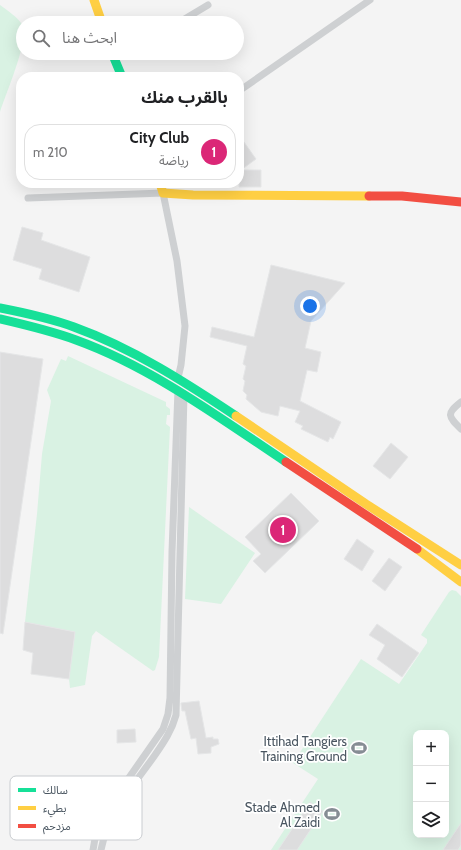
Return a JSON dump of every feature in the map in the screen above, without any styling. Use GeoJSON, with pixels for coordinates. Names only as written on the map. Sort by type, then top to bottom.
{"type":"FeatureCollection","features":[{"type":"Feature","properties":{"kind":"main road"},"geometry":{"type":"LineString","coordinates":[[94,0],[100,16]]}},
{"type":"Feature","properties":{"kind":"main road"},"geometry":{"type":"LineString","coordinates":[[117,60],[120,72]]}},
{"type":"Feature","properties":{"kind":"main road"},"geometry":{"type":"LineString","coordinates":[[162,188],[163,193],[213,196],[402,196],[461,202]]}},
{"type":"Feature","properties":{"kind":"main road"},"geometry":{"type":"LineString","coordinates":[[0,308],[61,321],[137,354],[178,378],[407,531],[461,565]]}},
{"type":"Feature","properties":{"kind":"main road"},"geometry":{"type":"LineString","coordinates":[[0,319],[28,324],[72,337],[134,365],[181,392],[346,501],[438,564],[461,582]]}},
{"type":"Feature","properties":{"kind":"main road"},"geometry":{"type":"LineString","coordinates":[[436,550],[458,552]]}},
{"type":"Feature","properties":{"kind":"street"},"geometry":{"type":"LineString","coordinates":[[244,88],[370,0]]}},
{"type":"Feature","properties":{"kind":"street"},"geometry":{"type":"LineString","coordinates":[[190,16],[208,5]]}},
{"type":"Feature","properties":{"kind":"street"},"geometry":{"type":"LineString","coordinates":[[28,198],[163,193],[177,261],[184,307],[185,326],[181,365],[178,378]]}},
{"type":"Feature","properties":{"kind":"street"},"geometry":{"type":"LineString","coordinates":[[130,776],[163,730],[168,714],[170,698],[172,552],[181,392]]}},
{"type":"Feature","properties":{"kind":"street"},"geometry":{"type":"LineString","coordinates":[[140,776],[166,738],[176,715],[181,392]]}},
{"type":"Feature","properties":{"kind":"street"},"geometry":{"type":"LineString","coordinates":[[461,402],[452,410],[450,415],[452,420],[461,429]]}},
{"type":"Feature","properties":{"kind":"street"},"geometry":{"type":"LineString","coordinates":[[93,850],[95,840]]}},
{"type":"Feature","properties":{"kind":"street"},"geometry":{"type":"LineString","coordinates":[[101,850],[104,840]]}},
{"type":"Feature","properties":{"kind":"green space"},"geometry":{"type":"Polygon","coordinates":[[[0,5],[16,18],[16,60],[18,60],[0,112],[0,5]]]}},
{"type":"Feature","properties":{"kind":"green space"},"geometry":{"type":"Polygon","coordinates":[[[68,356],[166,402],[166,406],[170,409],[170,415],[167,415],[166,424],[170,427],[159,657],[155,670],[153,671],[96,631],[92,636],[85,685],[70,688],[69,679],[75,632],[25,622],[42,454],[51,401],[47,390],[61,359],[66,361],[68,356]]]}},
{"type":"Feature","properties":{"kind":"green space"},"geometry":{"type":"Polygon","coordinates":[[[189,507],[255,553],[221,604],[185,599],[189,507]]]}},
{"type":"Feature","properties":{"kind":"green space","name":"Ittihad Tangiers Training Ground"},"geometry":{"type":"Polygon","coordinates":[[[452,590],[456,591],[461,596],[461,850],[271,850],[318,779],[293,763],[361,659],[399,684],[427,643],[427,639],[421,635],[449,592],[452,590]]]}},
{"type":"Feature","properties":{"kind":"building"},"geometry":{"type":"Polygon","coordinates":[[[244,142],[256,159],[244,168],[244,142]]]}},
{"type":"Feature","properties":{"kind":"building"},"geometry":{"type":"Polygon","coordinates":[[[244,170],[261,170],[261,187],[244,187],[244,170]]]}},
{"type":"Feature","properties":{"kind":"building"},"geometry":{"type":"Polygon","coordinates":[[[22,227],[43,233],[41,240],[90,257],[79,292],[39,279],[42,269],[13,260],[22,227]]]}},
{"type":"Feature","properties":{"kind":"building"},"geometry":{"type":"Polygon","coordinates":[[[271,265],[345,283],[311,321],[305,348],[321,352],[317,372],[307,370],[300,401],[341,422],[333,439],[330,437],[328,442],[301,429],[303,426],[295,422],[300,411],[280,406],[278,416],[261,412],[246,399],[247,395],[243,391],[245,381],[243,379],[246,366],[243,364],[247,346],[210,337],[212,327],[254,337],[271,265]]]}},
{"type":"Feature","properties":{"kind":"building"},"geometry":{"type":"Polygon","coordinates":[[[0,352],[43,359],[3,634],[0,633],[0,352]]]}},
{"type":"Feature","properties":{"kind":"building"},"geometry":{"type":"Polygon","coordinates":[[[391,443],[408,457],[390,479],[373,466],[391,443]]]}},
{"type":"Feature","properties":{"kind":"building"},"geometry":{"type":"Polygon","coordinates":[[[291,493],[319,521],[265,573],[253,561],[261,554],[245,537],[291,493]]]}},
{"type":"Feature","properties":{"kind":"building"},"geometry":{"type":"Polygon","coordinates":[[[357,539],[374,551],[362,571],[344,559],[357,539]]]}},
{"type":"Feature","properties":{"kind":"building"},"geometry":{"type":"Polygon","coordinates":[[[389,558],[402,567],[385,591],[372,581],[389,558]]]}},
{"type":"Feature","properties":{"kind":"building"},"geometry":{"type":"Polygon","coordinates":[[[25,622],[75,632],[69,679],[31,674],[33,653],[23,650],[25,622]]]}},
{"type":"Feature","properties":{"kind":"building"},"geometry":{"type":"Polygon","coordinates":[[[377,624],[419,653],[402,677],[377,659],[385,645],[369,635],[377,624]]]}},
{"type":"Feature","properties":{"kind":"building"},"geometry":{"type":"Polygon","coordinates":[[[199,701],[206,738],[213,737],[213,739],[218,739],[219,744],[211,747],[211,753],[198,754],[196,738],[191,739],[185,711],[182,711],[181,703],[199,701]]]}},
{"type":"Feature","properties":{"kind":"building"},"geometry":{"type":"Polygon","coordinates":[[[135,729],[136,742],[117,743],[117,730],[135,729]]]}},
{"type":"Feature","properties":{"kind":"building"},"geometry":{"type":"Polygon","coordinates":[[[310,802],[323,811],[297,850],[278,850],[310,802]]]}},
{"type":"Feature","properties":{"kind":"building"},"geometry":{"type":"Polygon","coordinates":[[[461,823],[461,845],[458,850],[443,850],[461,823]]]}},
{"type":"Feature","properties":{"kind":"traffic: fast"},"geometry":{"type":"LineString","coordinates":[[115,60],[120,72]]}},
{"type":"Feature","properties":{"kind":"traffic: fast"},"geometry":{"type":"LineString","coordinates":[[0,308],[37,316],[96,335],[137,355],[178,378],[236,416]]}},
{"type":"Feature","properties":{"kind":"traffic: fast"},"geometry":{"type":"LineString","coordinates":[[0,319],[38,328],[76,340],[131,364],[210,411],[286,462]]}},
{"type":"Feature","properties":{"kind":"traffic: slow"},"geometry":{"type":"LineString","coordinates":[[94,0],[100,16]]}},
{"type":"Feature","properties":{"kind":"traffic: slow"},"geometry":{"type":"LineString","coordinates":[[162,188],[163,193],[193,195],[369,196]]}},
{"type":"Feature","properties":{"kind":"traffic: slow"},"geometry":{"type":"LineString","coordinates":[[236,416],[366,504],[461,565]]}},
{"type":"Feature","properties":{"kind":"traffic: slow"},"geometry":{"type":"LineString","coordinates":[[417,549],[461,582]]}},
{"type":"Feature","properties":{"kind":"traffic: jam"},"geometry":{"type":"LineString","coordinates":[[369,196],[402,196],[461,202]]}},
{"type":"Feature","properties":{"kind":"traffic: jam"},"geometry":{"type":"LineString","coordinates":[[286,462],[417,549]]}},
{"type":"Feature","properties":{"kind":"place","name":"City Club"},"geometry":{"type":"Point","coordinates":[283,530]}},
{"type":"Feature","properties":{"kind":"place","name":"Ittihad Tangiers Training Ground"},"geometry":{"type":"Point","coordinates":[359,748]}},
{"type":"Feature","properties":{"kind":"place","name":"Stade Ahmed Al Zaidi"},"geometry":{"type":"Point","coordinates":[332,814]}}]}
